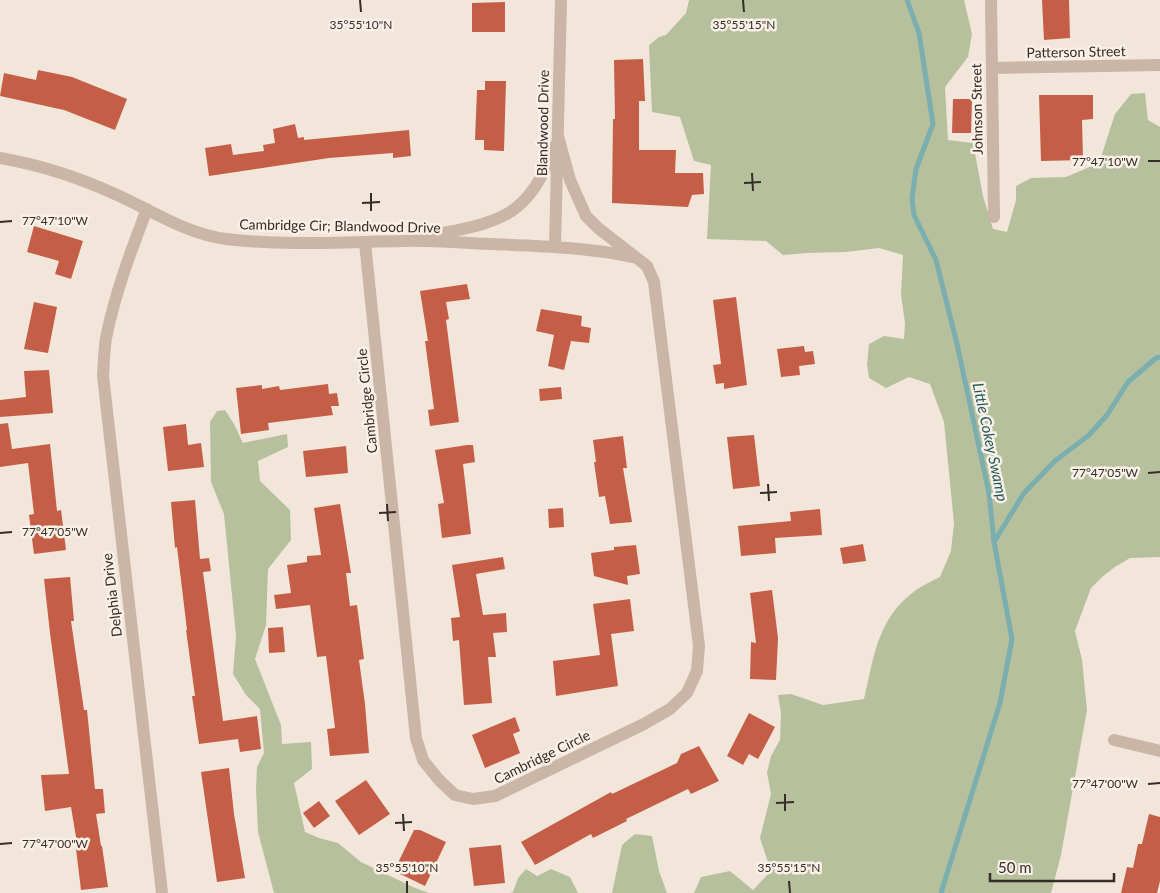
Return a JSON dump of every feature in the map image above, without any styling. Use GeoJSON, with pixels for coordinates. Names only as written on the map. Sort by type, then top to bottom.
{"type":"FeatureCollection","features":[{"type":"Feature","properties":{"kind":"street","name":"Blandwood Drive"},"geometry":{"type":"LineString","coordinates":[[555,247],[561,0]]}},
{"type":"Feature","properties":{"kind":"street","name":"Johnson Street"},"geometry":{"type":"LineString","coordinates":[[990,0],[994,217]]}},
{"type":"Feature","properties":{"kind":"street","name":"Patterson Street"},"geometry":{"type":"LineString","coordinates":[[992,68],[1160,66]]}},
{"type":"Feature","properties":{"kind":"street"},"geometry":{"type":"LineString","coordinates":[[404,240],[486,222],[503,216],[517,208],[541,178],[558,136]]}},
{"type":"Feature","properties":{"kind":"street","name":"Cambridge Circle"},"geometry":{"type":"LineString","coordinates":[[365,243],[416,738],[423,760],[439,780],[455,795],[473,799],[495,796],[644,724],[670,709],[687,692],[697,671],[699,646],[654,282],[647,266],[598,228],[586,216],[570,180],[558,136]]}},
{"type":"Feature","properties":{"kind":"street","name":"Cambridge Cir; Blandwood Drive"},"geometry":{"type":"LineString","coordinates":[[0,158],[32,164],[70,175],[195,232],[224,239],[267,243],[365,243],[404,240],[555,247],[615,253],[635,258]]}},
{"type":"Feature","properties":{"kind":"street","name":"Delphia Drive"},"geometry":{"type":"LineString","coordinates":[[147,209],[114,302],[106,339],[104,376],[162,893]]}},
{"type":"Feature","properties":{"kind":"street"},"geometry":{"type":"LineString","coordinates":[[1114,740],[1160,751]]}},
{"type":"Feature","properties":{"kind":"green space"},"geometry":{"type":"Polygon","coordinates":[[[689,0],[964,0],[972,34],[968,57],[945,87],[948,140],[973,143],[983,196],[993,229],[1007,232],[1016,200],[1016,186],[1031,178],[1066,177],[1099,163],[1115,114],[1131,94],[1145,93],[1148,120],[1160,127],[1160,557],[1130,558],[1102,577],[1091,588],[1075,631],[1082,660],[1087,710],[1061,855],[1051,893],[694,893],[701,877],[730,871],[753,890],[770,872],[760,838],[771,794],[767,773],[771,756],[780,740],[781,713],[778,695],[791,694],[823,705],[864,699],[879,639],[885,626],[903,601],[919,588],[940,577],[951,551],[954,523],[944,422],[930,384],[909,377],[886,388],[869,378],[867,364],[869,344],[884,336],[904,339],[905,323],[901,295],[903,255],[879,248],[846,252],[783,255],[766,241],[707,239],[711,165],[694,161],[680,117],[652,112],[649,45],[659,37],[666,35],[686,13],[689,0]]]}},
{"type":"Feature","properties":{"kind":"green space"},"geometry":{"type":"Polygon","coordinates":[[[225,410],[243,443],[287,434],[288,447],[258,461],[260,481],[290,510],[291,540],[268,569],[266,625],[255,659],[281,725],[282,744],[311,742],[312,769],[294,783],[305,832],[338,843],[361,862],[429,893],[274,893],[258,832],[257,767],[264,753],[260,709],[246,695],[233,674],[236,636],[224,514],[211,482],[210,422],[217,411],[225,410]]]}},
{"type":"Feature","properties":{"kind":"green space"},"geometry":{"type":"Polygon","coordinates":[[[635,834],[652,836],[659,871],[667,893],[612,893],[622,845],[635,834]]]}},
{"type":"Feature","properties":{"kind":"green space"},"geometry":{"type":"Polygon","coordinates":[[[526,869],[537,876],[551,869],[570,877],[578,893],[510,893],[513,892],[518,878],[526,869]]]}},
{"type":"Feature","properties":{"kind":"building"},"geometry":{"type":"Polygon","coordinates":[[[1042,0],[1069,0],[1070,38],[1044,40],[1042,0]]]}},
{"type":"Feature","properties":{"kind":"building"},"geometry":{"type":"Polygon","coordinates":[[[505,2],[505,32],[472,32],[472,3],[505,2]]]}},
{"type":"Feature","properties":{"kind":"building"},"geometry":{"type":"Polygon","coordinates":[[[643,59],[645,101],[639,101],[639,150],[676,150],[675,173],[703,173],[704,194],[692,195],[688,207],[612,203],[613,119],[615,119],[614,60],[643,59]]]}},
{"type":"Feature","properties":{"kind":"building"},"geometry":{"type":"Polygon","coordinates":[[[38,70],[72,77],[127,99],[115,130],[64,110],[0,96],[4,73],[36,80],[38,70]]]}},
{"type":"Feature","properties":{"kind":"building"},"geometry":{"type":"Polygon","coordinates":[[[485,81],[506,81],[504,151],[484,150],[484,140],[475,140],[477,90],[485,90],[485,81]]]}},
{"type":"Feature","properties":{"kind":"building"},"geometry":{"type":"Polygon","coordinates":[[[1039,95],[1093,95],[1093,119],[1082,120],[1083,160],[1041,161],[1039,95]]]}},
{"type":"Feature","properties":{"kind":"building"},"geometry":{"type":"Polygon","coordinates":[[[953,99],[972,99],[971,133],[952,133],[953,99]]]}},
{"type":"Feature","properties":{"kind":"building"},"geometry":{"type":"Polygon","coordinates":[[[295,124],[298,138],[304,137],[304,140],[409,130],[411,156],[393,158],[393,153],[329,158],[209,176],[205,148],[231,144],[233,155],[264,151],[263,145],[275,143],[273,129],[295,124]]]}},
{"type":"Feature","properties":{"kind":"building"},"geometry":{"type":"Polygon","coordinates":[[[34,226],[83,241],[71,279],[55,274],[59,261],[27,252],[34,226]]]}},
{"type":"Feature","properties":{"kind":"building"},"geometry":{"type":"Polygon","coordinates":[[[467,284],[470,299],[446,302],[449,319],[446,320],[459,422],[430,426],[428,410],[434,409],[425,341],[428,341],[420,291],[467,284]]]}},
{"type":"Feature","properties":{"kind":"building"},"geometry":{"type":"Polygon","coordinates":[[[736,297],[747,385],[724,389],[724,383],[716,384],[713,365],[721,364],[713,300],[736,297]]]}},
{"type":"Feature","properties":{"kind":"building"},"geometry":{"type":"Polygon","coordinates":[[[34,302],[57,307],[48,353],[24,349],[34,302]]]}},
{"type":"Feature","properties":{"kind":"building"},"geometry":{"type":"Polygon","coordinates":[[[541,309],[582,316],[581,326],[591,328],[589,343],[571,341],[564,370],[548,366],[554,335],[536,331],[541,309]]]}},
{"type":"Feature","properties":{"kind":"building"},"geometry":{"type":"Polygon","coordinates":[[[804,346],[805,352],[813,351],[815,364],[799,366],[800,375],[781,377],[777,349],[804,346]]]}},
{"type":"Feature","properties":{"kind":"building"},"geometry":{"type":"Polygon","coordinates":[[[49,370],[53,413],[0,417],[0,400],[26,397],[24,371],[49,370]]]}},
{"type":"Feature","properties":{"kind":"building"},"geometry":{"type":"Polygon","coordinates":[[[328,384],[329,394],[337,393],[339,406],[331,406],[333,415],[268,423],[269,430],[241,434],[236,388],[262,385],[262,389],[279,386],[280,390],[328,384]]]}},
{"type":"Feature","properties":{"kind":"building"},"geometry":{"type":"Polygon","coordinates":[[[561,387],[562,399],[540,401],[539,389],[561,387]]]}},
{"type":"Feature","properties":{"kind":"building"},"geometry":{"type":"Polygon","coordinates":[[[8,423],[12,449],[50,444],[57,511],[61,510],[66,550],[34,554],[29,515],[34,514],[28,463],[0,467],[0,424],[8,423]]]}},
{"type":"Feature","properties":{"kind":"building"},"geometry":{"type":"Polygon","coordinates":[[[186,424],[188,445],[201,443],[204,467],[168,471],[163,427],[186,424]]]}},
{"type":"Feature","properties":{"kind":"building"},"geometry":{"type":"Polygon","coordinates":[[[754,435],[760,486],[733,489],[727,437],[754,435]]]}},
{"type":"Feature","properties":{"kind":"building"},"geometry":{"type":"Polygon","coordinates":[[[623,436],[627,468],[623,468],[632,522],[610,524],[605,496],[599,497],[593,440],[623,436]]]}},
{"type":"Feature","properties":{"kind":"building"},"geometry":{"type":"Polygon","coordinates":[[[473,445],[475,462],[463,464],[471,534],[442,538],[438,504],[444,503],[435,450],[473,445]]]}},
{"type":"Feature","properties":{"kind":"building"},"geometry":{"type":"Polygon","coordinates":[[[346,446],[348,473],[306,477],[303,451],[346,446]]]}},
{"type":"Feature","properties":{"kind":"building"},"geometry":{"type":"Polygon","coordinates":[[[195,500],[200,559],[209,558],[211,571],[203,572],[223,721],[257,716],[261,749],[240,752],[238,739],[199,744],[192,696],[195,696],[177,547],[175,548],[171,502],[195,500]]]}},
{"type":"Feature","properties":{"kind":"building"},"geometry":{"type":"Polygon","coordinates":[[[340,504],[351,573],[346,573],[350,606],[357,605],[364,659],[359,660],[369,753],[330,756],[327,729],[335,728],[326,656],[317,657],[310,605],[276,609],[274,595],[291,593],[287,565],[307,562],[307,556],[321,555],[314,508],[340,504]]]}},
{"type":"Feature","properties":{"kind":"building"},"geometry":{"type":"Polygon","coordinates":[[[563,508],[564,527],[549,528],[548,509],[563,508]]]}},
{"type":"Feature","properties":{"kind":"building"},"geometry":{"type":"Polygon","coordinates":[[[820,509],[822,535],[775,538],[776,553],[741,556],[738,526],[791,521],[790,512],[820,509]]]}},
{"type":"Feature","properties":{"kind":"building"},"geometry":{"type":"Polygon","coordinates":[[[863,544],[866,561],[843,564],[840,548],[863,544]]]}},
{"type":"Feature","properties":{"kind":"building"},"geometry":{"type":"Polygon","coordinates":[[[636,545],[640,574],[627,576],[628,585],[594,576],[591,553],[614,550],[614,547],[636,545]]]}},
{"type":"Feature","properties":{"kind":"building"},"geometry":{"type":"Polygon","coordinates":[[[503,557],[505,569],[476,574],[483,615],[506,613],[507,632],[493,633],[496,657],[488,657],[492,703],[464,705],[459,640],[453,641],[451,618],[460,617],[452,565],[503,557]]]}},
{"type":"Feature","properties":{"kind":"building"},"geometry":{"type":"Polygon","coordinates":[[[70,577],[74,621],[71,621],[84,710],[87,710],[95,789],[103,789],[105,813],[96,814],[108,887],[81,890],[76,849],[78,849],[71,807],[45,811],[41,775],[69,774],[44,579],[70,577]]]}},
{"type":"Feature","properties":{"kind":"building"},"geometry":{"type":"Polygon","coordinates":[[[772,590],[778,638],[776,680],[750,679],[751,642],[756,643],[750,593],[772,590]]]}},
{"type":"Feature","properties":{"kind":"building"},"geometry":{"type":"Polygon","coordinates":[[[630,599],[634,631],[611,634],[618,686],[556,696],[553,661],[600,655],[593,604],[630,599]]]}},
{"type":"Feature","properties":{"kind":"building"},"geometry":{"type":"Polygon","coordinates":[[[283,627],[285,652],[269,653],[268,628],[283,627]]]}},
{"type":"Feature","properties":{"kind":"building"},"geometry":{"type":"Polygon","coordinates":[[[749,713],[775,727],[758,759],[749,754],[743,765],[727,756],[749,713]]]}},
{"type":"Feature","properties":{"kind":"building"},"geometry":{"type":"Polygon","coordinates":[[[515,717],[520,731],[513,734],[520,753],[485,768],[472,735],[515,717]]]}},
{"type":"Feature","properties":{"kind":"building"},"geometry":{"type":"Polygon","coordinates":[[[699,746],[719,781],[691,794],[688,789],[626,819],[627,821],[593,838],[591,834],[535,865],[521,842],[611,792],[612,794],[677,763],[681,754],[699,746]]]}},
{"type":"Feature","properties":{"kind":"building"},"geometry":{"type":"Polygon","coordinates":[[[229,768],[234,814],[245,878],[217,882],[201,772],[229,768]]]}},
{"type":"Feature","properties":{"kind":"building"},"geometry":{"type":"Polygon","coordinates":[[[366,780],[390,814],[359,835],[335,801],[366,780]]]}},
{"type":"Feature","properties":{"kind":"building"},"geometry":{"type":"Polygon","coordinates":[[[319,801],[330,816],[314,828],[303,813],[319,801]]]}},
{"type":"Feature","properties":{"kind":"building"},"geometry":{"type":"Polygon","coordinates":[[[1149,814],[1160,817],[1160,881],[1157,893],[1121,893],[1127,867],[1133,868],[1138,844],[1142,844],[1149,814]]]}},
{"type":"Feature","properties":{"kind":"building"},"geometry":{"type":"Polygon","coordinates":[[[414,830],[420,830],[446,842],[425,886],[394,871],[414,830]]]}},
{"type":"Feature","properties":{"kind":"building"},"geometry":{"type":"Polygon","coordinates":[[[501,845],[505,883],[474,886],[469,848],[501,845]]]}},
{"type":"Feature","properties":{"kind":"waterway","name":"Little Cokey Swamp"},"geometry":{"type":"LineString","coordinates":[[907,0],[919,33],[933,124],[916,169],[912,198],[914,215],[936,260],[957,344],[989,493],[994,542],[1012,639],[1000,703],[941,893]]}},
{"type":"Feature","properties":{"kind":"waterway"},"geometry":{"type":"LineString","coordinates":[[994,542],[1024,493],[1055,461],[1089,435],[1107,415],[1128,382],[1156,358],[1160,357]]}}]}
